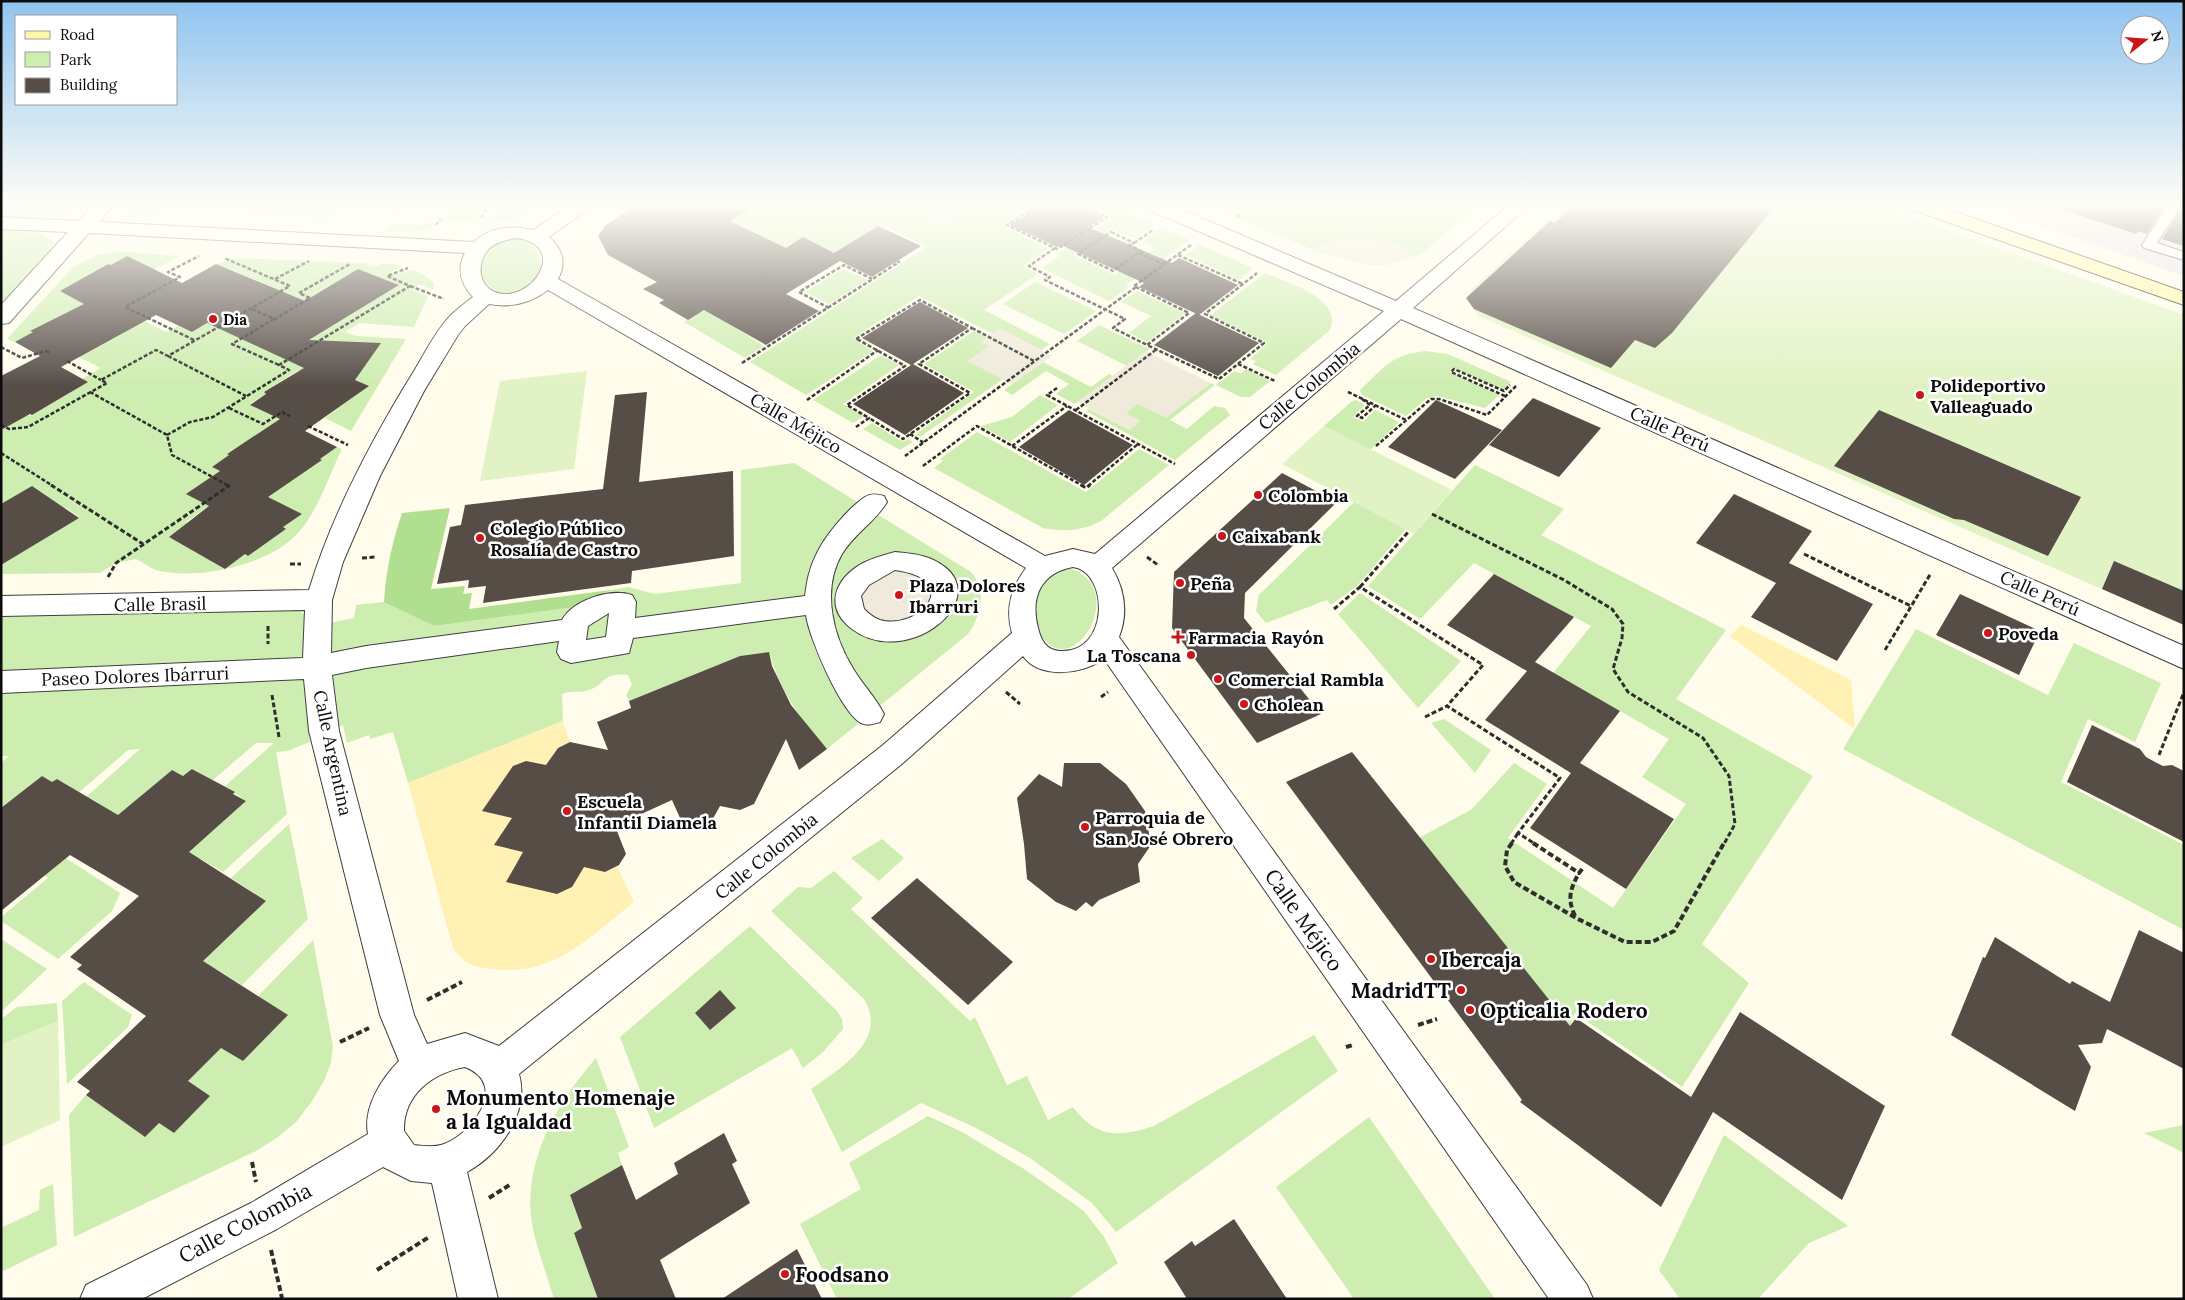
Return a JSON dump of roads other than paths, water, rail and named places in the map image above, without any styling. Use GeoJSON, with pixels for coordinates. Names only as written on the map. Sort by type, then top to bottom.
{"type":"FeatureCollection","features":[{"type":"Feature","properties":{"kind":"main road"},"geometry":{"type":"LineString","coordinates":[[2088,266],[2184,300]]}},
{"type":"Feature","properties":{"kind":"main road"},"geometry":{"type":"LineString","coordinates":[[2134,266],[2184,283]]}},
{"type":"Feature","properties":{"kind":"street"},"geometry":{"type":"LineString","coordinates":[[1,318],[49,266]]}},
{"type":"Feature","properties":{"kind":"street"},"geometry":{"type":"LineString","coordinates":[[471,266],[470,272],[473,284],[486,296],[509,299],[532,293],[547,281],[553,266]]}},
{"type":"Feature","properties":{"kind":"street","name":"Calle Perú"},"geometry":{"type":"LineString","coordinates":[[1296,266],[2184,658]]}},
{"type":"Feature","properties":{"kind":"street","name":"Calle Colombia"},"geometry":{"type":"LineString","coordinates":[[1097,567],[1451,266]]}},
{"type":"Feature","properties":{"kind":"street","name":"Calle Méjico"},"geometry":{"type":"LineString","coordinates":[[547,281],[1044,567]]}},
{"type":"Feature","properties":{"kind":"street","name":"Calle Argentina"},"geometry":{"type":"LineString","coordinates":[[419,1067],[397,1015],[324,731],[317,667],[319,600],[330,562],[368,476],[413,390],[448,332],[457,321],[486,296]]}},
{"type":"Feature","properties":{"kind":"street"},"geometry":{"type":"LineString","coordinates":[[870,714],[853,694],[836,665],[818,605],[822,569],[830,553],[851,525],[875,502]]}},
{"type":"Feature","properties":{"kind":"street"},"geometry":{"type":"LineString","coordinates":[[1073,558],[1084,560],[1097,567],[1107,582],[1111,603],[1105,639],[1097,650],[1082,658],[1064,662],[1048,660],[1036,653],[1026,637],[1022,620],[1026,591],[1044,567],[1073,558]]}},
{"type":"Feature","properties":{"kind":"street"},"geometry":{"type":"LineString","coordinates":[[909,561],[923,564],[934,570],[941,579],[945,589],[944,600],[938,611],[928,621],[914,628],[899,632],[883,631],[868,627],[857,620],[818,605],[881,564],[909,561]]}},
{"type":"Feature","properties":{"kind":"street"},"geometry":{"type":"LineString","coordinates":[[857,620],[851,612],[849,595],[858,578]]}},
{"type":"Feature","properties":{"kind":"street","name":"Calle Brasil"},"geometry":{"type":"LineString","coordinates":[[1,606],[319,600]]}},
{"type":"Feature","properties":{"kind":"street","name":"Paseo Dolores Ibárruri"},"geometry":{"type":"LineString","coordinates":[[1,682],[268,671],[317,667],[366,657],[574,629],[575,620],[602,604],[623,602],[620,630],[818,605]]}},
{"type":"Feature","properties":{"kind":"street","name":"Calle Colombia"},"geometry":{"type":"LineString","coordinates":[[499,1068],[591,997],[893,754],[1026,637]]}},
{"type":"Feature","properties":{"kind":"street","name":"Calle Méjico"},"geometry":{"type":"LineString","coordinates":[[1105,639],[1573,1299]]}},
{"type":"Feature","properties":{"kind":"street"},"geometry":{"type":"LineString","coordinates":[[465,1050],[482,1053],[495,1062],[499,1068],[503,1074],[505,1092],[500,1111],[490,1130],[474,1147],[446,1162],[433,1165],[413,1163],[398,1156],[388,1142],[384,1125],[388,1107],[397,1089],[419,1067],[429,1060],[447,1053],[465,1050]]}},
{"type":"Feature","properties":{"kind":"street","name":"Calle Colombia"},"geometry":{"type":"LineString","coordinates":[[100,1299],[264,1216],[388,1142]]}},
{"type":"Feature","properties":{"kind":"street"},"geometry":{"type":"LineString","coordinates":[[446,1162],[478,1299]]}},
{"type":"Feature","properties":{"kind":"place","name":"Dia"},"geometry":{"type":"Point","coordinates":[213,319]}},
{"type":"Feature","properties":{"kind":"place","name":"Polideportivo Valleaguado"},"geometry":{"type":"Point","coordinates":[1920,395]}},
{"type":"Feature","properties":{"kind":"place","name":"Colombia"},"geometry":{"type":"Point","coordinates":[1258,495]}},
{"type":"Feature","properties":{"kind":"place","name":"Caixabank"},"geometry":{"type":"Point","coordinates":[1222,536]}},
{"type":"Feature","properties":{"kind":"place","name":"Colegio Público Rosalía de Castro"},"geometry":{"type":"Point","coordinates":[480,538]}},
{"type":"Feature","properties":{"kind":"place","name":"Peña"},"geometry":{"type":"Point","coordinates":[1180,583]}},
{"type":"Feature","properties":{"kind":"place","name":"Plaza Dolores Ibarruri"},"geometry":{"type":"Point","coordinates":[899,595]}},
{"type":"Feature","properties":{"kind":"place","name":"Poveda"},"geometry":{"type":"Point","coordinates":[1988,633]}},
{"type":"Feature","properties":{"kind":"place","name":"Farmacia Rayón"},"geometry":{"type":"Point","coordinates":[1178,637]}},
{"type":"Feature","properties":{"kind":"place","name":"La Toscana"},"geometry":{"type":"Point","coordinates":[1191,655]}},
{"type":"Feature","properties":{"kind":"place","name":"Comercial Rambla"},"geometry":{"type":"Point","coordinates":[1218,679]}},
{"type":"Feature","properties":{"kind":"place","name":"Cholean"},"geometry":{"type":"Point","coordinates":[1244,704]}},
{"type":"Feature","properties":{"kind":"place","name":"Escuela Infantil Diamela"},"geometry":{"type":"Point","coordinates":[567,811]}},
{"type":"Feature","properties":{"kind":"place","name":"Parroquia de San José Obrero"},"geometry":{"type":"Point","coordinates":[1085,827]}},
{"type":"Feature","properties":{"kind":"place","name":"Ibercaja"},"geometry":{"type":"Point","coordinates":[1431,959]}},
{"type":"Feature","properties":{"kind":"place","name":"MadridTT"},"geometry":{"type":"Point","coordinates":[1461,990]}},
{"type":"Feature","properties":{"kind":"place","name":"Opticalia Rodero"},"geometry":{"type":"Point","coordinates":[1470,1010]}},
{"type":"Feature","properties":{"kind":"place","name":"Monumento Homenaje a la Igualdad"},"geometry":{"type":"Point","coordinates":[436,1109]}},
{"type":"Feature","properties":{"kind":"place","name":"Foodsano"},"geometry":{"type":"Point","coordinates":[785,1274]}}]}
